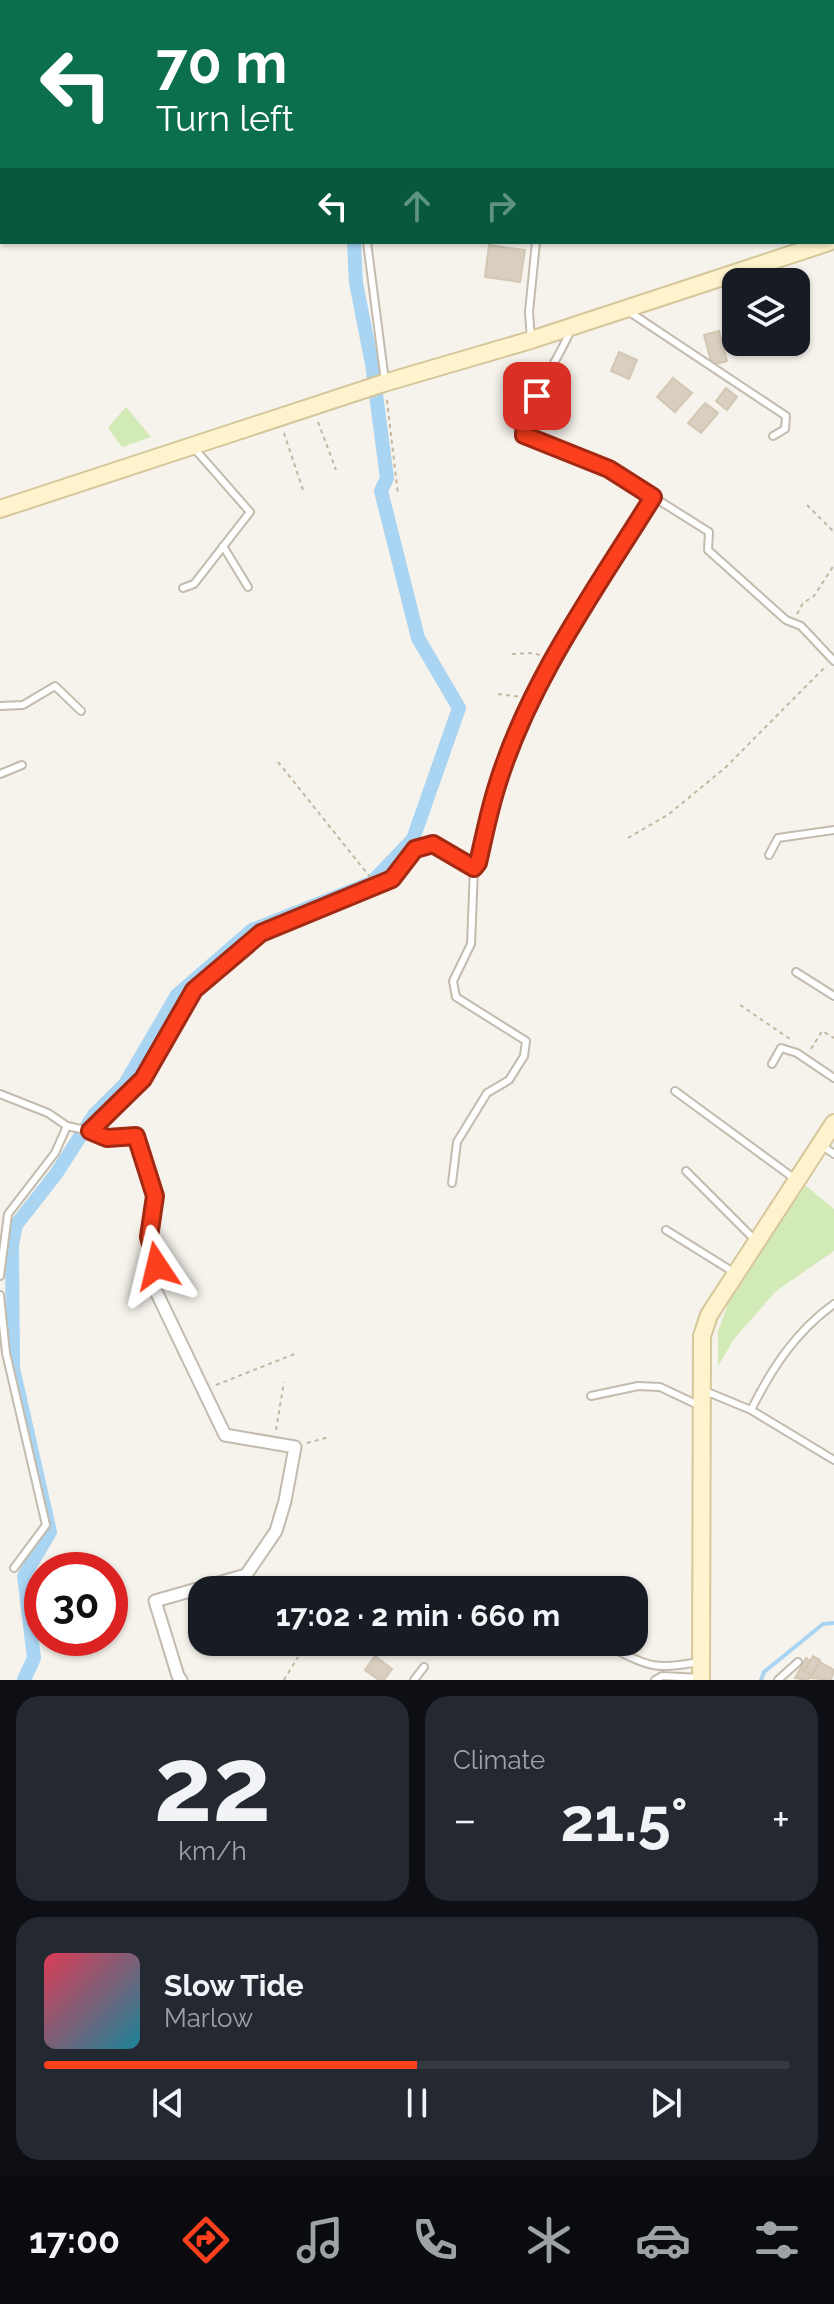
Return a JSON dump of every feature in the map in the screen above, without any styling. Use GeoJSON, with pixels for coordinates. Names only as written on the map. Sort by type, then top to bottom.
{"type":"FeatureCollection","features":[{"type":"Feature","properties":{"kind":"main road"},"geometry":{"type":"LineString","coordinates":[[0,509],[823,244]]}},
{"type":"Feature","properties":{"kind":"main road"},"geometry":{"type":"LineString","coordinates":[[700,1673],[702,1336],[709,1315],[756,1241],[797,1180],[827,1149],[834,1123]]}},
{"type":"Feature","properties":{"kind":"street"},"geometry":{"type":"LineString","coordinates":[[90,1131],[107,1138],[136,1136],[155,1196],[149,1237],[157,1266],[153,1285],[225,1435],[295,1447],[276,1531],[246,1575],[155,1601],[181,1680]]}},
{"type":"Feature","properties":{"kind":"lane"},"geometry":{"type":"LineString","coordinates":[[367,244],[384,383]]}},
{"type":"Feature","properties":{"kind":"lane"},"geometry":{"type":"LineString","coordinates":[[531,340],[529,312],[536,244]]}},
{"type":"Feature","properties":{"kind":"lane"},"geometry":{"type":"LineString","coordinates":[[624,308],[786,416],[785,429],[773,436]]}},
{"type":"Feature","properties":{"kind":"lane"},"geometry":{"type":"LineString","coordinates":[[572,326],[562,352],[525,418],[524,435],[609,469],[709,532],[708,550],[786,620],[801,626],[833,660]]}},
{"type":"Feature","properties":{"kind":"lane"},"geometry":{"type":"LineString","coordinates":[[183,588],[194,584],[250,512],[193,447]]}},
{"type":"Feature","properties":{"kind":"lane"},"geometry":{"type":"LineString","coordinates":[[452,1183],[457,1142],[487,1093],[509,1080],[524,1056],[526,1041],[456,997],[453,981],[471,944],[474,868],[478,863],[497,785],[553,659],[653,497]]}},
{"type":"Feature","properties":{"kind":"lane"},"geometry":{"type":"LineString","coordinates":[[223,546],[248,587]]}},
{"type":"Feature","properties":{"kind":"lane"},"geometry":{"type":"LineString","coordinates":[[0,706],[23,705],[55,686],[81,711]]}},
{"type":"Feature","properties":{"kind":"lane"},"geometry":{"type":"LineString","coordinates":[[0,774],[22,765]]}},
{"type":"Feature","properties":{"kind":"lane"},"geometry":{"type":"LineString","coordinates":[[769,855],[778,838],[834,830]]}},
{"type":"Feature","properties":{"kind":"lane"},"geometry":{"type":"LineString","coordinates":[[0,1094],[48,1113],[67,1126],[90,1131],[143,1079],[194,990],[261,933],[392,879],[415,849],[433,844],[474,868]]}},
{"type":"Feature","properties":{"kind":"lane"},"geometry":{"type":"LineString","coordinates":[[796,972],[834,996]]}},
{"type":"Feature","properties":{"kind":"lane"},"geometry":{"type":"LineString","coordinates":[[772,1064],[781,1048],[797,1053],[834,1078]]}},
{"type":"Feature","properties":{"kind":"lane"},"geometry":{"type":"LineString","coordinates":[[675,1091],[797,1180]]}},
{"type":"Feature","properties":{"kind":"lane"},"geometry":{"type":"LineString","coordinates":[[0,1276],[8,1214],[55,1153],[67,1126]]}},
{"type":"Feature","properties":{"kind":"lane"},"geometry":{"type":"LineString","coordinates":[[686,1171],[756,1241]]}},
{"type":"Feature","properties":{"kind":"lane"},"geometry":{"type":"LineString","coordinates":[[666,1230],[735,1273]]}},
{"type":"Feature","properties":{"kind":"lane"},"geometry":{"type":"LineString","coordinates":[[0,1295],[6,1353],[46,1525],[14,1568]]}},
{"type":"Feature","properties":{"kind":"lane"},"geometry":{"type":"LineString","coordinates":[[751,1410],[766,1380],[800,1332],[834,1304]]}},
{"type":"Feature","properties":{"kind":"lane"},"geometry":{"type":"LineString","coordinates":[[591,1396],[638,1386],[660,1387],[751,1410],[834,1460]]}},
{"type":"Feature","properties":{"kind":"lane"},"geometry":{"type":"LineString","coordinates":[[628,1656],[643,1664],[700,1673]]}},
{"type":"Feature","properties":{"kind":"lane"},"geometry":{"type":"LineString","coordinates":[[778,1680],[798,1662]]}},
{"type":"Feature","properties":{"kind":"lane"},"geometry":{"type":"LineString","coordinates":[[414,1680],[424,1667]]}},
{"type":"Feature","properties":{"kind":"lane"},"geometry":{"type":"LineString","coordinates":[[655,1680],[662,1676],[700,1673]]}},
{"type":"Feature","properties":{"kind":"path"},"geometry":{"type":"LineString","coordinates":[[384,383],[398,495]]}},
{"type":"Feature","properties":{"kind":"path"},"geometry":{"type":"LineString","coordinates":[[312,406],[336,470]]}},
{"type":"Feature","properties":{"kind":"path"},"geometry":{"type":"LineString","coordinates":[[278,418],[304,493]]}},
{"type":"Feature","properties":{"kind":"path"},"geometry":{"type":"LineString","coordinates":[[807,505],[834,532]]}},
{"type":"Feature","properties":{"kind":"path"},"geometry":{"type":"LineString","coordinates":[[792,623],[803,603],[814,596],[834,565]]}},
{"type":"Feature","properties":{"kind":"path"},"geometry":{"type":"LineString","coordinates":[[512,654],[533,653],[553,659]]}},
{"type":"Feature","properties":{"kind":"path"},"geometry":{"type":"LineString","coordinates":[[628,838],[669,814],[726,767],[833,660]]}},
{"type":"Feature","properties":{"kind":"path"},"geometry":{"type":"LineString","coordinates":[[498,694],[534,698]]}},
{"type":"Feature","properties":{"kind":"path"},"geometry":{"type":"LineString","coordinates":[[278,762],[377,886]]}},
{"type":"Feature","properties":{"kind":"path"},"geometry":{"type":"LineString","coordinates":[[740,1005],[797,1044]]}},
{"type":"Feature","properties":{"kind":"path"},"geometry":{"type":"LineString","coordinates":[[809,1052],[822,1031],[834,1038]]}},
{"type":"Feature","properties":{"kind":"path"},"geometry":{"type":"LineString","coordinates":[[203,1390],[297,1353]]}},
{"type":"Feature","properties":{"kind":"path"},"geometry":{"type":"LineString","coordinates":[[274,1443],[284,1382]]}},
{"type":"Feature","properties":{"kind":"path"},"geometry":{"type":"LineString","coordinates":[[295,1447],[329,1437]]}},
{"type":"Feature","properties":{"kind":"path"},"geometry":{"type":"LineString","coordinates":[[284,1680],[298,1657]]}},
{"type":"Feature","properties":{"kind":"green space"},"geometry":{"type":"Polygon","coordinates":[[[126,407],[151,437],[122,447],[108,428],[126,407]]]}},
{"type":"Feature","properties":{"kind":"green space"},"geometry":{"type":"Polygon","coordinates":[[[805,1185],[834,1209],[834,1251],[776,1291],[734,1339],[718,1366],[718,1331],[728,1304],[805,1185]]]}},
{"type":"Feature","properties":{"kind":"building"},"geometry":{"type":"Polygon","coordinates":[[[489,245],[525,250],[520,282],[485,277],[489,245]]]}},
{"type":"Feature","properties":{"kind":"building"},"geometry":{"type":"Polygon","coordinates":[[[719,331],[722,356],[726,356],[727,361],[712,365],[704,335],[719,331]]]}},
{"type":"Feature","properties":{"kind":"building"},"geometry":{"type":"Polygon","coordinates":[[[619,352],[637,360],[629,379],[611,371],[619,352]]]}},
{"type":"Feature","properties":{"kind":"building"},"geometry":{"type":"Polygon","coordinates":[[[673,378],[692,393],[675,412],[657,397],[673,378]]]}},
{"type":"Feature","properties":{"kind":"building"},"geometry":{"type":"Polygon","coordinates":[[[726,388],[737,397],[727,410],[716,401],[726,388]]]}},
{"type":"Feature","properties":{"kind":"building"},"geometry":{"type":"Polygon","coordinates":[[[705,403],[718,413],[701,433],[688,423],[705,403]]]}},
{"type":"Feature","properties":{"kind":"building"},"geometry":{"type":"Polygon","coordinates":[[[375,1656],[392,1669],[384,1680],[365,1670],[375,1656]]]}},
{"type":"Feature","properties":{"kind":"building"},"geometry":{"type":"Polygon","coordinates":[[[813,1656],[820,1660],[811,1675],[804,1671],[813,1656]]]}},
{"type":"Feature","properties":{"kind":"building"},"geometry":{"type":"Polygon","coordinates":[[[806,1658],[810,1661],[804,1671],[800,1669],[806,1658]]]}},
{"type":"Feature","properties":{"kind":"building"},"geometry":{"type":"Polygon","coordinates":[[[820,1662],[834,1670],[831,1680],[811,1678],[820,1662]]]}},
{"type":"Feature","properties":{"kind":"building"},"geometry":{"type":"Polygon","coordinates":[[[800,1669],[811,1675],[808,1680],[795,1678],[800,1669]]]}},
{"type":"Feature","properties":{"kind":"waterway"},"geometry":{"type":"LineString","coordinates":[[24,1680],[34,1658],[24,1576],[50,1532],[13,1368],[12,1245],[16,1225],[56,1174],[94,1115],[125,1084],[177,995],[252,930],[371,883],[413,839],[459,708],[418,638],[381,491],[387,478],[372,364],[356,283],[354,244]]}},
{"type":"Feature","properties":{"kind":"waterway"},"geometry":{"type":"LineString","coordinates":[[761,1680],[764,1672],[823,1624],[834,1623]]}},
{"type":"Feature","properties":{"kind":"route"},"geometry":{"type":"LineString","coordinates":[[157,1266],[149,1237],[155,1196],[136,1136],[107,1138],[90,1131],[143,1079],[194,990],[261,933],[392,879],[415,849],[433,844],[474,868],[478,863],[497,785],[527,711],[553,659],[653,497],[609,469],[524,435],[525,418],[537,396]]}}]}
